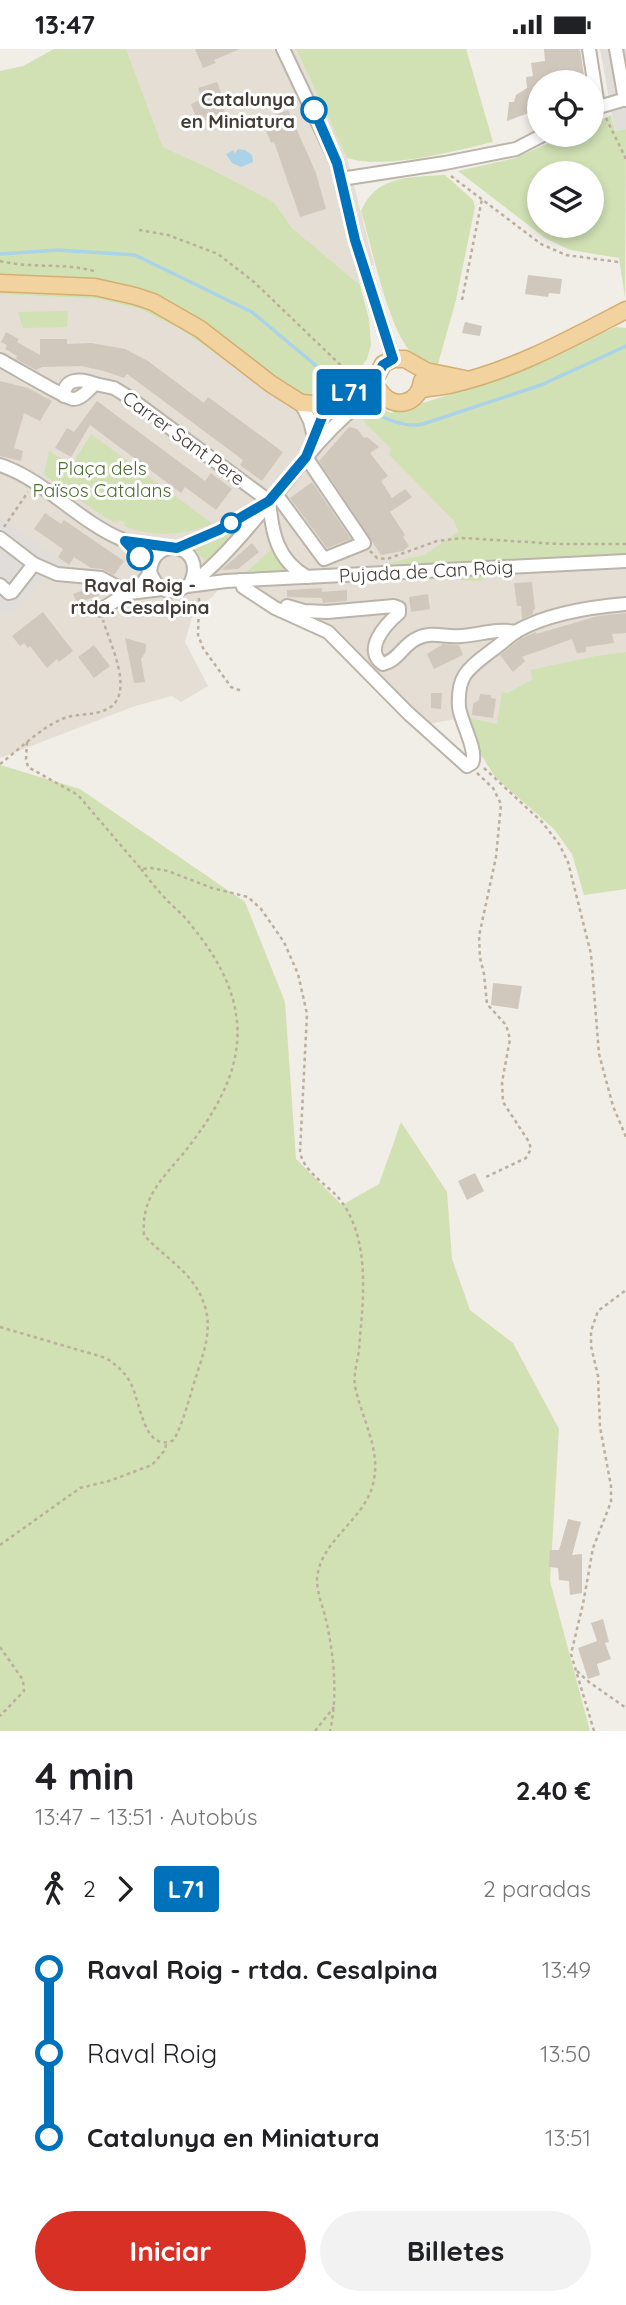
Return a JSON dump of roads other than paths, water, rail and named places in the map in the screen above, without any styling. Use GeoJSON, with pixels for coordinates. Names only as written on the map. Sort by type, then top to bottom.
{"type":"FeatureCollection","features":[{"type":"Feature","properties":{"kind":"main road"},"geometry":{"type":"LineString","coordinates":[[0,283],[87,286],[144,299],[200,328],[271,384],[301,403],[348,407],[384,397]]}},
{"type":"Feature","properties":{"kind":"main road"},"geometry":{"type":"LineString","coordinates":[[421,389],[453,384],[522,361],[626,310]]}},
{"type":"Feature","properties":{"kind":"main road"},"geometry":{"type":"LineString","coordinates":[[327,405],[378,374],[383,365],[393,359],[405,359],[418,368],[467,379]]}},
{"type":"Feature","properties":{"kind":"main road"},"geometry":{"type":"LineString","coordinates":[[378,374],[378,389],[384,397],[392,402],[402,403],[411,400],[421,389],[422,378],[418,368]]}},
{"type":"Feature","properties":{"kind":"street"},"geometry":{"type":"LineString","coordinates":[[283,49],[332,149],[355,240],[393,359]]}},
{"type":"Feature","properties":{"kind":"street"},"geometry":{"type":"LineString","coordinates":[[589,49],[591,70]]}},
{"type":"Feature","properties":{"kind":"street"},"geometry":{"type":"LineString","coordinates":[[604,106],[625,100],[622,64],[616,49]]}},
{"type":"Feature","properties":{"kind":"street"},"geometry":{"type":"LineString","coordinates":[[341,179],[445,163],[516,149],[527,143]]}},
{"type":"Feature","properties":{"kind":"street","name":"Carrer Sant Pere"},"geometry":{"type":"LineString","coordinates":[[0,360],[64,396],[76,399],[95,384],[114,387],[273,497],[324,559],[364,543],[306,457]]}},
{"type":"Feature","properties":{"kind":"street"},"geometry":{"type":"LineString","coordinates":[[301,403],[313,427],[314,437]]}},
{"type":"Feature","properties":{"kind":"street"},"geometry":{"type":"LineString","coordinates":[[0,538],[34,563],[57,574],[101,578],[129,593],[162,589],[175,591],[193,584],[207,571],[257,520],[306,457],[360,403]]}},
{"type":"Feature","properties":{"kind":"street"},"geometry":{"type":"LineString","coordinates":[[306,457],[327,405]]}},
{"type":"Feature","properties":{"kind":"street"},"geometry":{"type":"LineString","coordinates":[[0,465],[34,483],[97,526],[125,541],[145,562],[152,579],[162,589]]}},
{"type":"Feature","properties":{"kind":"street"},"geometry":{"type":"LineString","coordinates":[[103,608],[140,586],[150,572],[157,554],[219,530],[273,497]]}},
{"type":"Feature","properties":{"kind":"street"},"geometry":{"type":"LineString","coordinates":[[273,497],[276,543],[294,570],[307,577]]}},
{"type":"Feature","properties":{"kind":"street"},"geometry":{"type":"LineString","coordinates":[[125,541],[173,548],[187,553],[193,563],[226,581]]}},
{"type":"Feature","properties":{"kind":"street","name":"Pujada de Can Roig"},"geometry":{"type":"LineString","coordinates":[[193,584],[626,561]]}},
{"type":"Feature","properties":{"kind":"street"},"geometry":{"type":"LineString","coordinates":[[0,585],[9,593],[12,592],[34,563]]}},
{"type":"Feature","properties":{"kind":"street"},"geometry":{"type":"LineString","coordinates":[[193,563],[193,584]]}},
{"type":"Feature","properties":{"kind":"street"},"geometry":{"type":"LineString","coordinates":[[243,580],[289,607],[304,611],[337,612],[394,605],[399,608],[399,613],[387,626],[374,651],[376,659],[383,664],[392,662],[409,643],[422,636],[437,634],[457,637],[506,630],[516,632]]}},
{"type":"Feature","properties":{"kind":"street"},"geometry":{"type":"LineString","coordinates":[[243,580],[243,587],[275,608],[328,632],[415,720],[463,763],[473,761],[459,706],[462,676],[516,632],[551,617],[590,608],[626,604]]}},
{"type":"Feature","properties":{"kind":"water"},"geometry":{"type":"Polygon","coordinates":[[[238,149],[252,155],[253,162],[241,167],[232,163],[226,154],[234,150],[234,154],[238,149]]]}},
{"type":"Feature","properties":{"kind":"waterway"},"geometry":{"type":"LineString","coordinates":[[0,254],[58,250],[135,255],[252,312],[344,389]]}},
{"type":"Feature","properties":{"kind":"waterway"},"geometry":{"type":"LineString","coordinates":[[369,410],[402,424],[423,424],[541,385],[626,346]]}},
{"type":"Feature","properties":{"kind":"place","name":"Catalunya en Miniatura"},"geometry":{"type":"Point","coordinates":[314,110]}},
{"type":"Feature","properties":{"kind":"place","name":"Raval Roig - rtda. Cesalpina"},"geometry":{"type":"Point","coordinates":[140,557]}},
{"type":"Feature","properties":{"kind":"park label","name":"Plaça dels Països Catalans"},"geometry":{"type":"Point","coordinates":[102,479]}}]}
